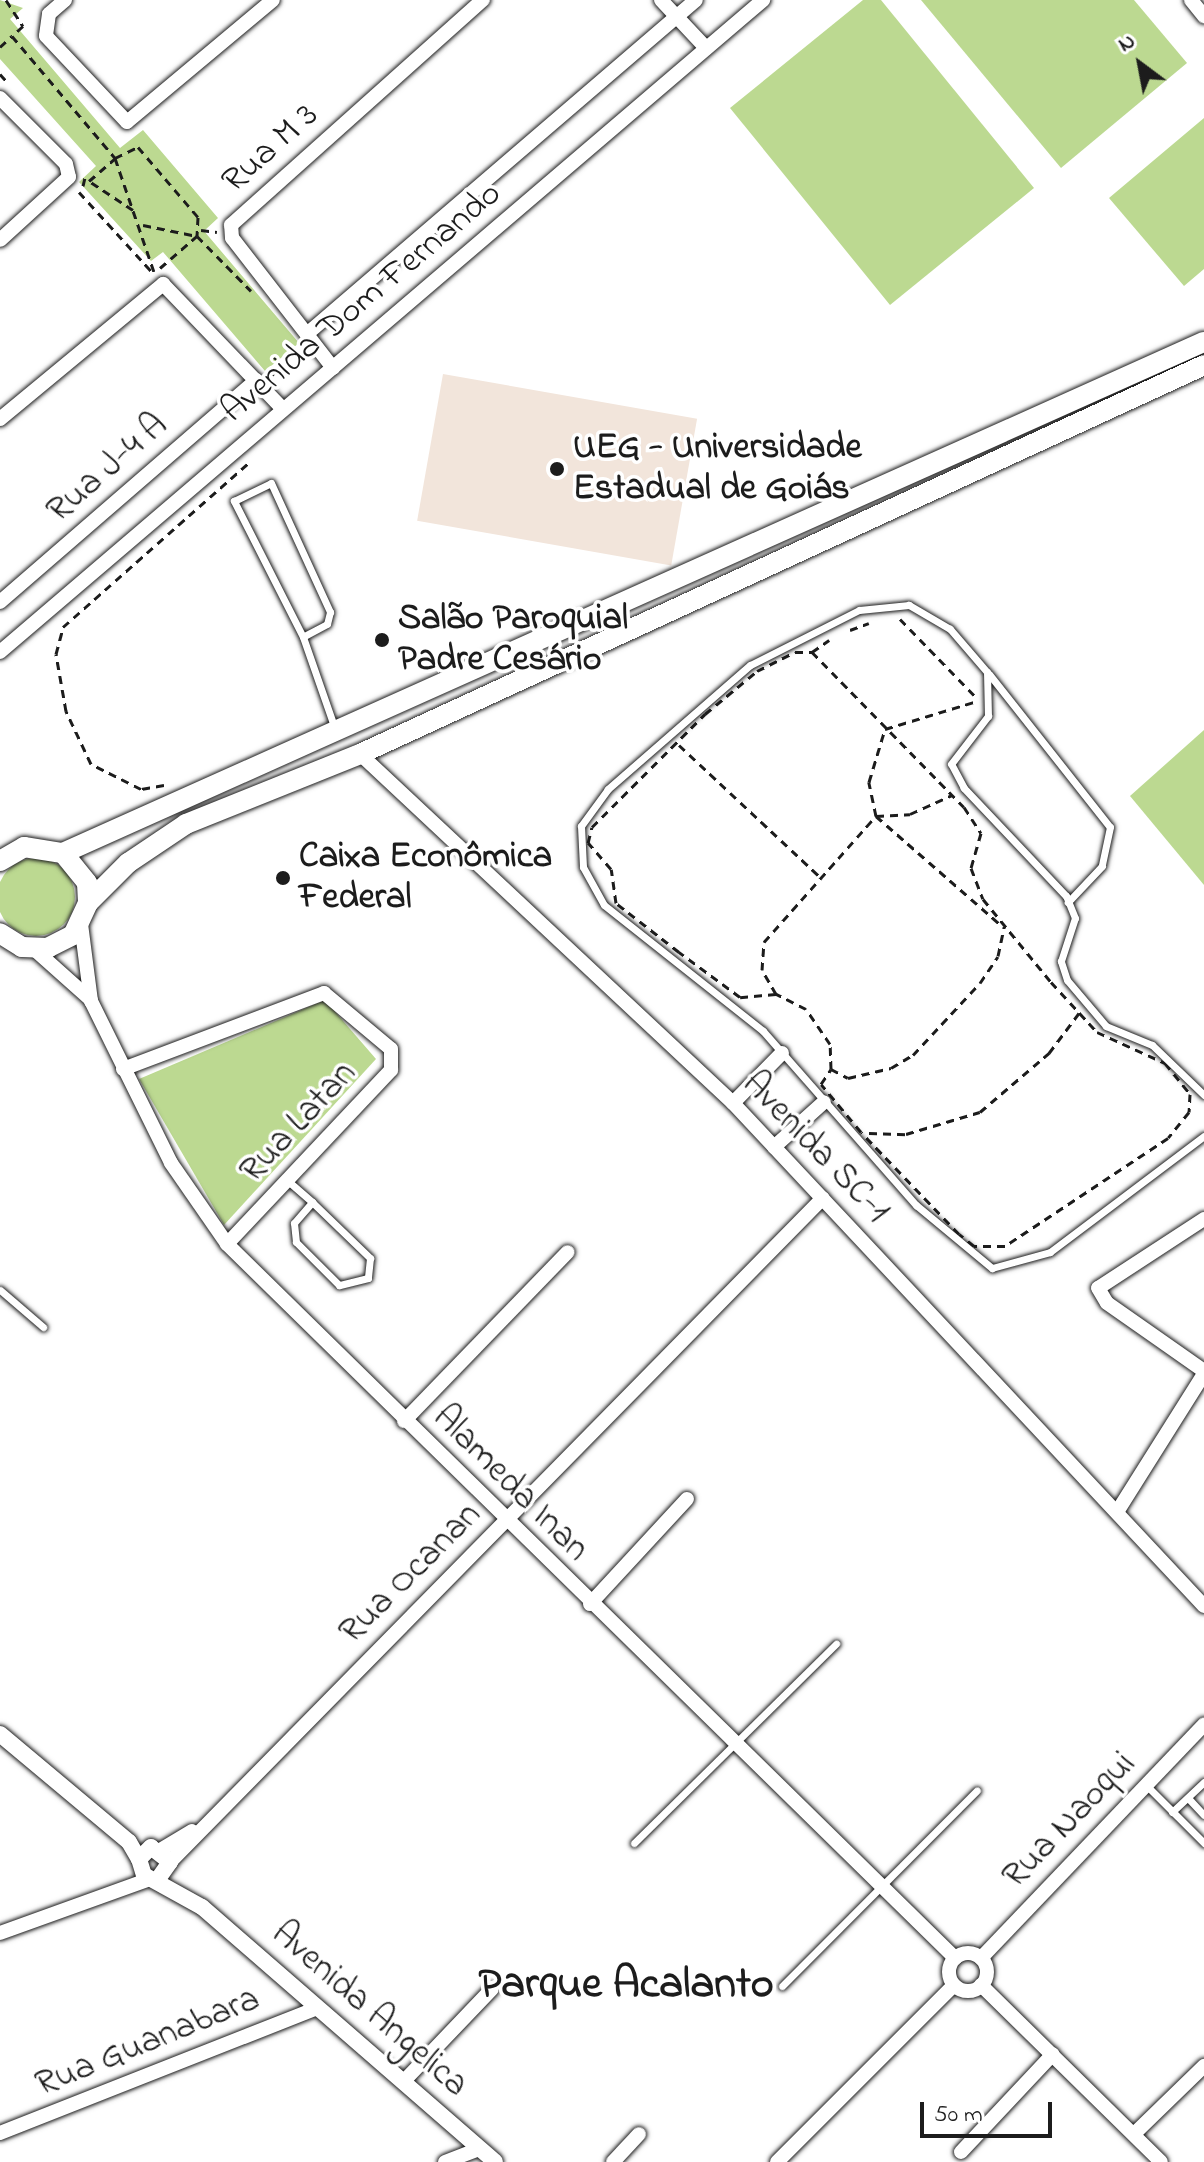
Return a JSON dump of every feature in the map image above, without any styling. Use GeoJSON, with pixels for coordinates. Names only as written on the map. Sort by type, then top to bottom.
{"type":"FeatureCollection","features":[{"type":"Feature","properties":{"kind":"main road"},"geometry":{"type":"LineString","coordinates":[[63,853],[335,729],[1201,354]]}},
{"type":"Feature","properties":{"kind":"main road"},"geometry":{"type":"LineString","coordinates":[[3,938],[34,949],[61,943],[81,924],[88,903],[128,863],[186,824],[360,754],[1201,354]]}},
{"type":"Feature","properties":{"kind":"main road"},"geometry":{"type":"LineString","coordinates":[[0,861],[24,847],[63,853],[78,866],[88,903]]}},
{"type":"Feature","properties":{"kind":"street"},"geometry":{"type":"LineString","coordinates":[[65,0],[49,14],[46,36],[120,121],[133,121],[273,0]]}},
{"type":"Feature","properties":{"kind":"street","name":"Rua M 3"},"geometry":{"type":"LineString","coordinates":[[333,368],[304,337],[232,238],[231,225],[483,0]]}},
{"type":"Feature","properties":{"kind":"street"},"geometry":{"type":"LineString","coordinates":[[661,0],[706,48]]}},
{"type":"Feature","properties":{"kind":"street"},"geometry":{"type":"LineString","coordinates":[[304,337],[696,0]]}},
{"type":"Feature","properties":{"kind":"street","name":"Avenida Dom Fernando"},"geometry":{"type":"LineString","coordinates":[[0,652],[763,0]]}},
{"type":"Feature","properties":{"kind":"street"},"geometry":{"type":"LineString","coordinates":[[1191,0],[1204,16]]}},
{"type":"Feature","properties":{"kind":"street"},"geometry":{"type":"LineString","coordinates":[[0,98],[66,164],[67,181],[0,240]]}},
{"type":"Feature","properties":{"kind":"street"},"geometry":{"type":"LineString","coordinates":[[0,419],[163,284],[258,378],[283,409]]}},
{"type":"Feature","properties":{"kind":"street","name":"Rua J-4 A"},"geometry":{"type":"LineString","coordinates":[[0,602],[258,378]]}},
{"type":"Feature","properties":{"kind":"street","name":"Avenida SC-1"},"geometry":{"type":"LineString","coordinates":[[360,754],[733,1103],[1204,1606]]}},
{"type":"Feature","properties":{"kind":"street","name":"Alameda Inan"},"geometry":{"type":"LineString","coordinates":[[81,924],[91,1001],[171,1163],[227,1244],[505,1522],[955,1958]]}},
{"type":"Feature","properties":{"kind":"street","name":"Alameda Inan"},"geometry":{"type":"LineString","coordinates":[[34,949],[91,1001]]}},
{"type":"Feature","properties":{"kind":"street","name":"Rua Latan"},"geometry":{"type":"LineString","coordinates":[[123,1069],[311,996],[334,996],[391,1049],[391,1070],[227,1244]]}},
{"type":"Feature","properties":{"kind":"street"},"geometry":{"type":"LineString","coordinates":[[733,1103],[782,1053]]}},
{"type":"Feature","properties":{"kind":"street"},"geometry":{"type":"LineString","coordinates":[[774,1147],[824,1102]]}},
{"type":"Feature","properties":{"kind":"street","name":"Rua Ocanan"},"geometry":{"type":"LineString","coordinates":[[0,1933],[108,1892],[154,1864],[210,1821],[823,1198]]}},
{"type":"Feature","properties":{"kind":"street"},"geometry":{"type":"LineString","coordinates":[[1117,1512],[1204,1372],[1107,1303],[1098,1288],[1204,1219]]}},
{"type":"Feature","properties":{"kind":"street"},"geometry":{"type":"LineString","coordinates":[[404,1421],[568,1252]]}},
{"type":"Feature","properties":{"kind":"street"},"geometry":{"type":"LineString","coordinates":[[590,1604],[687,1499]]}},
{"type":"Feature","properties":{"kind":"street","name":"Rua Naoqui"},"geometry":{"type":"LineString","coordinates":[[981,1958],[1204,1725]]}},
{"type":"Feature","properties":{"kind":"street"},"geometry":{"type":"LineString","coordinates":[[0,1734],[154,1864]]}},
{"type":"Feature","properties":{"kind":"street","name":"Avenida Angelica"},"geometry":{"type":"LineString","coordinates":[[154,1864],[495,2162]]}},
{"type":"Feature","properties":{"kind":"street"},"geometry":{"type":"LineString","coordinates":[[777,2162],[954,1985],[955,1958],[981,1958],[987,1972],[981,1985],[968,1991],[954,1985]]}},
{"type":"Feature","properties":{"kind":"street"},"geometry":{"type":"LineString","coordinates":[[981,1985],[1161,2162]]}},
{"type":"Feature","properties":{"kind":"street"},"geometry":{"type":"LineString","coordinates":[[404,2081],[492,1989]]}},
{"type":"Feature","properties":{"kind":"street","name":"Rua Guanabara"},"geometry":{"type":"LineString","coordinates":[[0,2133],[317,2008]]}},
{"type":"Feature","properties":{"kind":"street"},"geometry":{"type":"LineString","coordinates":[[961,2152],[1053,2054]]}},
{"type":"Feature","properties":{"kind":"street"},"geometry":{"type":"LineString","coordinates":[[1134,2134],[1204,2066]]}},
{"type":"Feature","properties":{"kind":"street"},"geometry":{"type":"LineString","coordinates":[[613,2162],[639,2134]]}},
{"type":"Feature","properties":{"kind":"street"},"geometry":{"type":"LineString","coordinates":[[445,2162],[479,2149]]}},
{"type":"Feature","properties":{"kind":"lane"},"geometry":{"type":"LineString","coordinates":[[303,637],[327,624],[330,612],[271,483],[234,501],[303,637],[335,729]]}},
{"type":"Feature","properties":{"kind":"lane"},"geometry":{"type":"LineString","coordinates":[[1068,902],[1102,866],[1110,827],[950,629],[909,605],[859,610],[750,665],[706,698],[608,789],[581,826],[583,867],[604,905],[713,987],[782,1053],[916,1205],[992,1268],[1050,1252],[1204,1136]]}},
{"type":"Feature","properties":{"kind":"lane"},"geometry":{"type":"LineString","coordinates":[[987,672],[988,716],[951,764],[964,788],[1068,902],[1075,918],[1061,961],[1067,980],[1106,1026],[1152,1045],[1204,1095]]}},
{"type":"Feature","properties":{"kind":"lane"},"geometry":{"type":"LineString","coordinates":[[286,1180],[312,1202],[370,1258],[368,1278],[339,1285],[296,1242],[294,1223],[312,1202]]}},
{"type":"Feature","properties":{"kind":"lane"},"geometry":{"type":"LineString","coordinates":[[0,1290],[43,1327]]}},
{"type":"Feature","properties":{"kind":"lane"},"geometry":{"type":"LineString","coordinates":[[634,1843],[836,1644]]}},
{"type":"Feature","properties":{"kind":"lane"},"geometry":{"type":"LineString","coordinates":[[1172,1812],[1204,1782]]}},
{"type":"Feature","properties":{"kind":"lane"},"geometry":{"type":"LineString","coordinates":[[1145,1784],[1204,1843]]}},
{"type":"Feature","properties":{"kind":"lane"},"geometry":{"type":"LineString","coordinates":[[782,1986],[977,1790]]}},
{"type":"Feature","properties":{"kind":"lane"},"geometry":{"type":"LineString","coordinates":[[1188,1798],[1204,1815]]}},
{"type":"Feature","properties":{"kind":"path"},"geometry":{"type":"LineString","coordinates":[[0,47],[23,26],[6,0]]}},
{"type":"Feature","properties":{"kind":"path"},"geometry":{"type":"LineString","coordinates":[[12,36],[115,158],[133,210],[143,225],[154,273]]}},
{"type":"Feature","properties":{"kind":"path"},"geometry":{"type":"LineString","coordinates":[[0,74],[20,95]]}},
{"type":"Feature","properties":{"kind":"path"},"geometry":{"type":"LineString","coordinates":[[154,273],[197,236],[198,217],[138,147],[115,158],[89,181],[80,197],[141,267],[154,273],[169,271]]}},
{"type":"Feature","properties":{"kind":"path"},"geometry":{"type":"LineString","coordinates":[[79,160],[89,181],[133,210]]}},
{"type":"Feature","properties":{"kind":"path"},"geometry":{"type":"LineString","coordinates":[[143,225],[197,236],[258,298]]}},
{"type":"Feature","properties":{"kind":"path"},"geometry":{"type":"LineString","coordinates":[[258,378],[269,377],[304,337]]}},
{"type":"Feature","properties":{"kind":"path"},"geometry":{"type":"LineString","coordinates":[[172,784],[141,789],[91,764],[66,711],[56,654],[63,627],[254,458]]}},
{"type":"Feature","properties":{"kind":"path"},"geometry":{"type":"LineString","coordinates":[[812,652],[952,795],[981,833],[971,868],[983,899],[1079,1013],[1107,1038],[1165,1063],[1188,1089],[1189,1112],[1168,1138],[1105,1186],[1016,1241],[974,1246],[861,1132],[821,1084],[831,1069],[830,1044],[806,1009],[776,994],[740,997],[616,903],[611,869],[590,848],[592,827],[677,743],[757,671],[812,652],[878,619]]}},
{"type":"Feature","properties":{"kind":"path"},"geometry":{"type":"LineString","coordinates":[[888,619],[909,625],[978,701],[978,710]]}},
{"type":"Feature","properties":{"kind":"path"},"geometry":{"type":"LineString","coordinates":[[885,729],[978,701]]}},
{"type":"Feature","properties":{"kind":"path"},"geometry":{"type":"LineString","coordinates":[[885,729],[869,782],[876,816],[1004,927],[1029,953]]}},
{"type":"Feature","properties":{"kind":"path"},"geometry":{"type":"LineString","coordinates":[[677,743],[822,879]]}},
{"type":"Feature","properties":{"kind":"path"},"geometry":{"type":"LineString","coordinates":[[943,770],[945,789]]}},
{"type":"Feature","properties":{"kind":"path"},"geometry":{"type":"LineString","coordinates":[[776,994],[762,970],[764,942],[876,816],[910,814],[952,795]]}},
{"type":"Feature","properties":{"kind":"path"},"geometry":{"type":"LineString","coordinates":[[831,1069],[848,1078],[891,1068],[913,1055],[980,983],[998,956],[1004,927]]}},
{"type":"Feature","properties":{"kind":"path"},"geometry":{"type":"LineString","coordinates":[[861,1132],[906,1134],[980,1112],[1049,1053],[1079,1013]]}},
{"type":"Feature","properties":{"kind":"shaded area","name":"UEG - Universidade Estadual de Goiás"},"geometry":{"type":"Polygon","coordinates":[[[443,374],[697,419],[671,566],[417,521],[443,374]]]}},
{"type":"Feature","properties":{"kind":"green space"},"geometry":{"type":"Polygon","coordinates":[[[0,0],[23,8],[10,19],[120,148],[143,130],[218,218],[204,231],[299,343],[265,371],[163,252],[151,261],[79,182],[96,166],[0,59],[0,0]]]}},
{"type":"Feature","properties":{"kind":"green space"},"geometry":{"type":"Polygon","coordinates":[[[863,0],[881,0],[1034,188],[890,305],[730,108],[863,0]]]}},
{"type":"Feature","properties":{"kind":"green space"},"geometry":{"type":"Polygon","coordinates":[[[921,0],[1134,0],[1187,63],[1061,168],[921,0]]]}},
{"type":"Feature","properties":{"kind":"green space"},"geometry":{"type":"Polygon","coordinates":[[[1204,118],[1204,269],[1184,286],[1109,198],[1204,118]]]}},
{"type":"Feature","properties":{"kind":"green space"},"geometry":{"type":"Polygon","coordinates":[[[1204,730],[1204,885],[1130,796],[1204,730]]]}},
{"type":"Feature","properties":{"kind":"green space"},"geometry":{"type":"Polygon","coordinates":[[[36,858],[51,861],[64,869],[72,882],[75,897],[72,912],[64,925],[51,933],[36,936],[21,933],[8,925],[0,912],[-3,897],[0,882],[8,869],[21,861],[36,858]]]}},
{"type":"Feature","properties":{"kind":"green space"},"geometry":{"type":"Polygon","coordinates":[[[325,1000],[376,1059],[224,1225],[139,1079],[325,1000]]]}},
{"type":"Feature","properties":{"kind":"place","name":"UEG - Universidade Estadual de Goiás"},"geometry":{"type":"Point","coordinates":[557,469]}},
{"type":"Feature","properties":{"kind":"place","name":"Salão Paroquial Padre Cesário"},"geometry":{"type":"Point","coordinates":[382,640]}},
{"type":"Feature","properties":{"kind":"place","name":"Caixa Econômica Federal"},"geometry":{"type":"Point","coordinates":[283,878]}},
{"type":"Feature","properties":{"kind":"district","name":"Parque Acalanto"},"geometry":{"type":"Point","coordinates":[626,1985]}}]}
